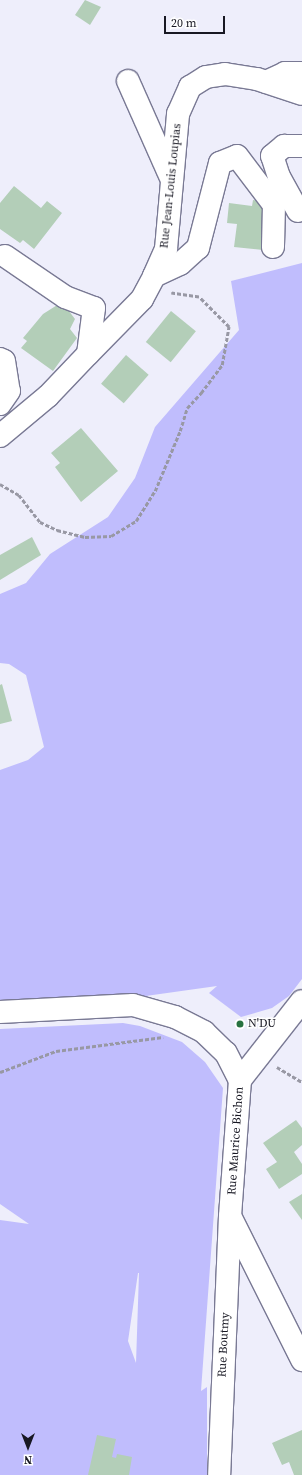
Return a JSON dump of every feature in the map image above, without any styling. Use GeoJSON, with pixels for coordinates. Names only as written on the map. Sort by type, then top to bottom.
{"type":"FeatureCollection","features":[{"type":"Feature","properties":{"kind":"street"},"geometry":{"type":"LineString","coordinates":[[266,82],[285,73],[302,73]]}},
{"type":"Feature","properties":{"kind":"street","name":"Rue Jean-Louis Loupias"},"geometry":{"type":"LineString","coordinates":[[0,436],[48,396],[142,299],[166,249],[178,114],[190,87],[206,77],[225,74],[266,82],[302,94]]}},
{"type":"Feature","properties":{"kind":"street"},"geometry":{"type":"LineString","coordinates":[[128,81],[172,181]]}},
{"type":"Feature","properties":{"kind":"street"},"geometry":{"type":"LineString","coordinates":[[298,211],[279,177],[272,156],[284,146],[302,146]]}},
{"type":"Feature","properties":{"kind":"street"},"geometry":{"type":"LineString","coordinates":[[154,276],[180,264],[198,248],[220,164],[237,156],[274,205],[273,247]]}},
{"type":"Feature","properties":{"kind":"street"},"geometry":{"type":"LineString","coordinates":[[5,256],[65,297],[94,308],[88,354]]}},
{"type":"Feature","properties":{"kind":"street"},"geometry":{"type":"LineString","coordinates":[[0,359],[4,362],[10,391],[0,404]]}},
{"type":"Feature","properties":{"kind":"street"},"geometry":{"type":"LineString","coordinates":[[240,1080],[302,1001]]}},
{"type":"Feature","properties":{"kind":"street","name":"Rue Maurice Bichon"},"geometry":{"type":"LineString","coordinates":[[0,1012],[133,1005],[175,1018],[199,1030],[226,1053],[240,1080],[230,1216]]}},
{"type":"Feature","properties":{"kind":"street"},"geometry":{"type":"LineString","coordinates":[[230,1216],[302,1360]]}},
{"type":"Feature","properties":{"kind":"street","name":"Rue Boutmy"},"geometry":{"type":"LineString","coordinates":[[219,1475],[230,1216]]}},
{"type":"Feature","properties":{"kind":"path"},"geometry":{"type":"LineString","coordinates":[[0,484],[19,495],[40,522],[57,530],[86,537],[110,536],[136,521],[155,491],[180,431],[186,408],[201,394],[222,365],[229,328],[199,297],[174,292],[142,299]]}},
{"type":"Feature","properties":{"kind":"path"},"geometry":{"type":"LineString","coordinates":[[0,1072],[56,1051],[199,1030]]}},
{"type":"Feature","properties":{"kind":"path"},"geometry":{"type":"LineString","coordinates":[[259,1056],[302,1082]]}},
{"type":"Feature","properties":{"kind":"shaded area"},"geometry":{"type":"Polygon","coordinates":[[[302,263],[302,979],[289,996],[272,1008],[241,1017],[209,993],[217,986],[110,1001],[0,1001],[0,770],[28,760],[44,747],[26,675],[9,664],[0,663],[0,594],[26,583],[50,554],[108,517],[135,478],[155,427],[239,330],[231,281],[302,263]]]}},
{"type":"Feature","properties":{"kind":"shaded area"},"geometry":{"type":"Polygon","coordinates":[[[123,1023],[140,1026],[182,1042],[205,1062],[223,1088],[201,1391],[207,1387],[207,1475],[0,1475],[0,1220],[29,1224],[0,1204],[0,1029],[123,1023]],[[139,1273],[128,1341],[136,1363],[139,1273]]]}},
{"type":"Feature","properties":{"kind":"building"},"geometry":{"type":"Polygon","coordinates":[[[85,0],[101,7],[90,25],[75,15],[85,0]]]}},
{"type":"Feature","properties":{"kind":"building"},"geometry":{"type":"Polygon","coordinates":[[[14,186],[41,208],[47,201],[62,213],[34,249],[23,240],[20,243],[0,229],[0,203],[14,186]]]}},
{"type":"Feature","properties":{"kind":"building"},"geometry":{"type":"Polygon","coordinates":[[[253,200],[269,202],[263,250],[234,247],[237,224],[227,223],[229,203],[252,206],[253,200]]]}},
{"type":"Feature","properties":{"kind":"building"},"geometry":{"type":"Polygon","coordinates":[[[62,302],[75,319],[70,329],[77,338],[53,371],[21,348],[27,341],[23,338],[43,314],[62,302]]]}},
{"type":"Feature","properties":{"kind":"building"},"geometry":{"type":"Polygon","coordinates":[[[171,311],[196,331],[171,362],[146,342],[171,311]]]}},
{"type":"Feature","properties":{"kind":"building"},"geometry":{"type":"Polygon","coordinates":[[[126,355],[149,375],[124,403],[101,384],[126,355]]]}},
{"type":"Feature","properties":{"kind":"building"},"geometry":{"type":"Polygon","coordinates":[[[81,428],[118,471],[81,502],[55,467],[60,463],[51,453],[81,428]]]}},
{"type":"Feature","properties":{"kind":"building"},"geometry":{"type":"Polygon","coordinates":[[[32,537],[41,555],[0,580],[0,555],[32,537]]]}},
{"type":"Feature","properties":{"kind":"building"},"geometry":{"type":"Polygon","coordinates":[[[2,684],[12,721],[0,724],[0,685],[2,684]]]}},
{"type":"Feature","properties":{"kind":"building"},"geometry":{"type":"Polygon","coordinates":[[[296,1120],[302,1128],[302,1145],[294,1152],[302,1164],[302,1174],[279,1189],[266,1169],[277,1162],[263,1143],[296,1120]]]}},
{"type":"Feature","properties":{"kind":"building"},"geometry":{"type":"Polygon","coordinates":[[[302,1194],[302,1220],[289,1202],[302,1194]]]}},
{"type":"Feature","properties":{"kind":"building"},"geometry":{"type":"Polygon","coordinates":[[[302,1430],[302,1475],[294,1475],[289,1462],[282,1465],[272,1443],[302,1430]]]}},
{"type":"Feature","properties":{"kind":"building"},"geometry":{"type":"Polygon","coordinates":[[[97,1435],[116,1439],[112,1457],[116,1458],[117,1454],[132,1457],[129,1475],[88,1475],[97,1435]]]}},
{"type":"Feature","properties":{"kind":"place","name":"N'DU"},"geometry":{"type":"Point","coordinates":[240,1024]}}]}
